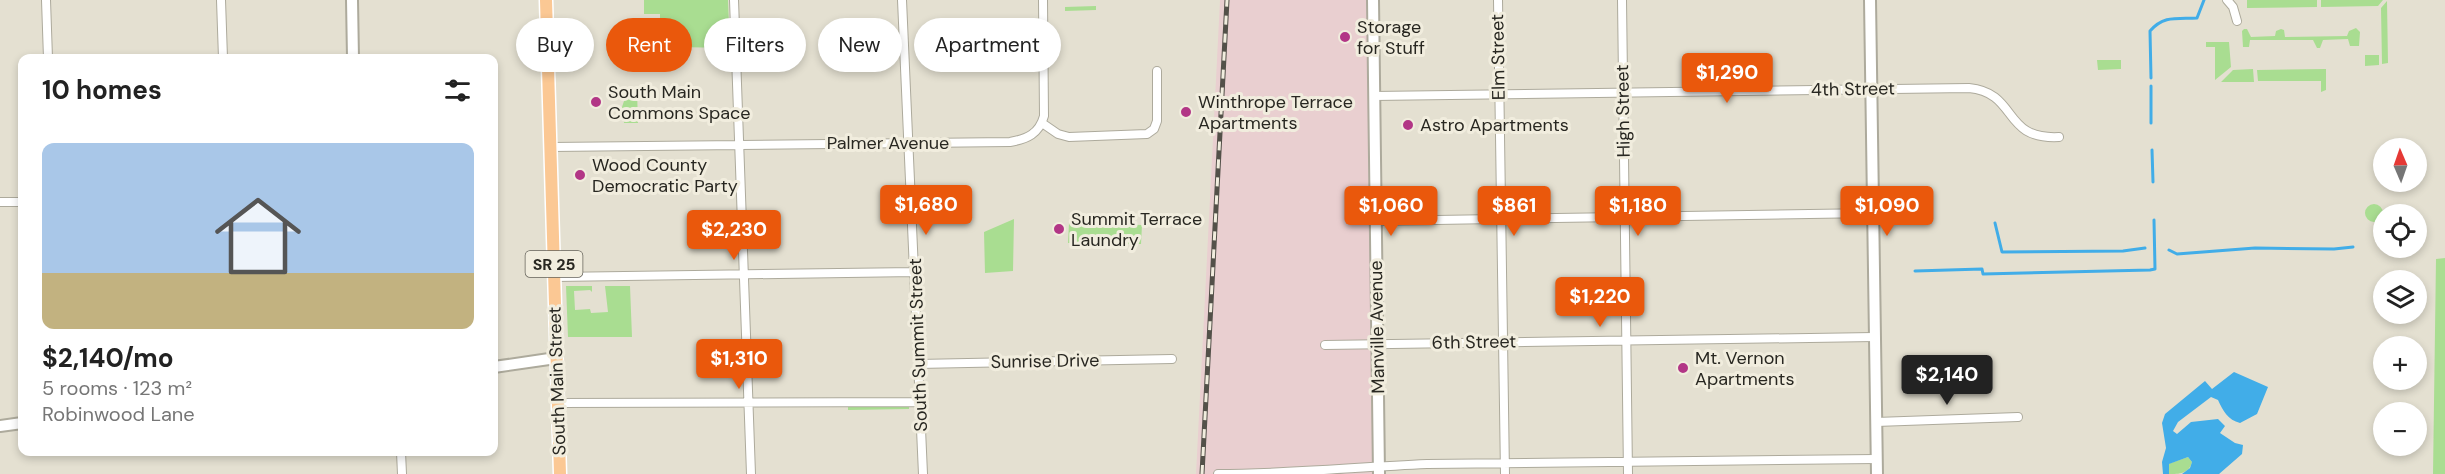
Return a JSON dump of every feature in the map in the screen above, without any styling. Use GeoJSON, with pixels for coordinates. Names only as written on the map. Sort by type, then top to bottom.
{"type":"FeatureCollection","features":[{"type":"Feature","properties":{"kind":"main road","name":"South Main Street"},"geometry":{"type":"LineString","coordinates":[[546,0],[560,474]]}},
{"type":"Feature","properties":{"kind":"street"},"geometry":{"type":"LineString","coordinates":[[46,0],[48,54]]}},
{"type":"Feature","properties":{"kind":"street"},"geometry":{"type":"LineString","coordinates":[[221,0],[223,54]]}},
{"type":"Feature","properties":{"kind":"street"},"geometry":{"type":"LineString","coordinates":[[352,0],[353,54]]}},
{"type":"Feature","properties":{"kind":"street"},"geometry":{"type":"LineString","coordinates":[[734,0],[751,474]]}},
{"type":"Feature","properties":{"kind":"street","name":"South Summit Street"},"geometry":{"type":"LineString","coordinates":[[902,0],[923,474]]}},
{"type":"Feature","properties":{"kind":"street"},"geometry":{"type":"LineString","coordinates":[[1043,0],[1044,116],[1042,123],[1058,134],[1069,137],[1147,134],[1154,129],[1157,121],[1157,71]]}},
{"type":"Feature","properties":{"kind":"street","name":"Manville Avenue"},"geometry":{"type":"LineString","coordinates":[[1373,0],[1379,470]]}},
{"type":"Feature","properties":{"kind":"street","name":"Elm Street"},"geometry":{"type":"LineString","coordinates":[[1498,0],[1505,474]]}},
{"type":"Feature","properties":{"kind":"street","name":"High Street"},"geometry":{"type":"LineString","coordinates":[[1622,0],[1628,474]]}},
{"type":"Feature","properties":{"kind":"street"},"geometry":{"type":"LineString","coordinates":[[1869,0],[1877,474]]}},
{"type":"Feature","properties":{"kind":"street"},"geometry":{"type":"LineString","coordinates":[[2227,0],[2233,7],[2236,21]]}},
{"type":"Feature","properties":{"kind":"street","name":"4th Street"},"geometry":{"type":"LineString","coordinates":[[1374,96],[1981,89],[1998,98],[2020,128],[2039,137],[2059,137]]}},
{"type":"Feature","properties":{"kind":"street","name":"Palmer Avenue"},"geometry":{"type":"LineString","coordinates":[[551,147],[1010,142],[1031,135],[1040,129],[1042,123]]}},
{"type":"Feature","properties":{"kind":"street"},"geometry":{"type":"LineString","coordinates":[[0,202],[18,202]]}},
{"type":"Feature","properties":{"kind":"street"},"geometry":{"type":"LineString","coordinates":[[1376,222],[1873,213]]}},
{"type":"Feature","properties":{"kind":"street"},"geometry":{"type":"LineString","coordinates":[[555,278],[915,272]]}},
{"type":"Feature","properties":{"kind":"street","name":"6th Street"},"geometry":{"type":"LineString","coordinates":[[1325,345],[1874,337]]}},
{"type":"Feature","properties":{"kind":"street"},"geometry":{"type":"LineString","coordinates":[[498,366],[556,358]]}},
{"type":"Feature","properties":{"kind":"street","name":"Sunrise Drive"},"geometry":{"type":"LineString","coordinates":[[918,364],[1172,358]]}},
{"type":"Feature","properties":{"kind":"street"},"geometry":{"type":"LineString","coordinates":[[558,403],[920,402]]}},
{"type":"Feature","properties":{"kind":"street"},"geometry":{"type":"LineString","coordinates":[[1876,422],[2018,417]]}},
{"type":"Feature","properties":{"kind":"street"},"geometry":{"type":"LineString","coordinates":[[0,426],[18,424]]}},
{"type":"Feature","properties":{"kind":"street"},"geometry":{"type":"LineString","coordinates":[[401,456],[402,474]]}},
{"type":"Feature","properties":{"kind":"street"},"geometry":{"type":"LineString","coordinates":[[1218,474],[1504,464],[1876,459]]}},
{"type":"Feature","properties":{"kind":"shaded area"},"geometry":{"type":"Polygon","coordinates":[[[1220,0],[1373,0],[1379,474],[1196,474],[1220,0]]]}},
{"type":"Feature","properties":{"kind":"green space"},"geometry":{"type":"Polygon","coordinates":[[[644,0],[728,0],[729,18],[704,18],[704,48],[692,47],[692,18],[660,18],[660,14],[644,14],[644,0]]]}},
{"type":"Feature","properties":{"kind":"green space"},"geometry":{"type":"Polygon","coordinates":[[[2247,0],[2317,0],[2317,7],[2247,8],[2247,0]]]}},
{"type":"Feature","properties":{"kind":"green space"},"geometry":{"type":"Polygon","coordinates":[[[2321,0],[2383,0],[2378,6],[2321,7],[2321,0]]]}},
{"type":"Feature","properties":{"kind":"green space"},"geometry":{"type":"Polygon","coordinates":[[[2387,1],[2388,63],[2382,64],[2381,8],[2387,1]]]}},
{"type":"Feature","properties":{"kind":"green space"},"geometry":{"type":"Polygon","coordinates":[[[1096,6],[1096,10],[1065,11],[1065,7],[1096,6]]]}},
{"type":"Feature","properties":{"kind":"green space"},"geometry":{"type":"Polygon","coordinates":[[[2356,28],[2360,32],[2359,46],[2350,46],[2348,39],[2323,40],[2320,48],[2317,48],[2313,40],[2250,40],[2249,47],[2243,47],[2242,31],[2244,29],[2247,29],[2251,37],[2275,36],[2276,31],[2281,29],[2284,30],[2285,37],[2347,36],[2349,31],[2356,28]]]}},
{"type":"Feature","properties":{"kind":"green space"},"geometry":{"type":"Polygon","coordinates":[[[2206,42],[2229,42],[2231,67],[2215,80],[2215,47],[2206,47],[2206,42]]]}},
{"type":"Feature","properties":{"kind":"green space"},"geometry":{"type":"Polygon","coordinates":[[[2365,55],[2379,55],[2379,65],[2365,66],[2365,55]]]}},
{"type":"Feature","properties":{"kind":"green space"},"geometry":{"type":"Polygon","coordinates":[[[2097,60],[2121,60],[2121,69],[2098,70],[2097,60]]]}},
{"type":"Feature","properties":{"kind":"green space"},"geometry":{"type":"Polygon","coordinates":[[[2253,69],[2254,82],[2221,82],[2233,70],[2253,69]]]}},
{"type":"Feature","properties":{"kind":"green space"},"geometry":{"type":"Polygon","coordinates":[[[2326,69],[2326,90],[2321,92],[2321,81],[2258,81],[2257,70],[2326,69]]]}},
{"type":"Feature","properties":{"kind":"green space"},"geometry":{"type":"Polygon","coordinates":[[[631,87],[637,90],[638,123],[624,123],[622,107],[628,89],[631,87]]]}},
{"type":"Feature","properties":{"kind":"green space"},"geometry":{"type":"Polygon","coordinates":[[[2373,204],[2373,222],[2368,219],[2365,213],[2373,204]]]}},
{"type":"Feature","properties":{"kind":"green space"},"geometry":{"type":"Polygon","coordinates":[[[1014,219],[1013,271],[985,273],[984,232],[1014,219]]]}},
{"type":"Feature","properties":{"kind":"green space"},"geometry":{"type":"Polygon","coordinates":[[[1069,223],[1142,225],[1141,244],[1068,243],[1069,223]]]}},
{"type":"Feature","properties":{"kind":"green space"},"geometry":{"type":"Polygon","coordinates":[[[2445,258],[2445,474],[2433,474],[2436,259],[2445,258]]]}},
{"type":"Feature","properties":{"kind":"green space"},"geometry":{"type":"Polygon","coordinates":[[[566,286],[592,286],[592,292],[590,290],[574,291],[575,310],[590,309],[591,313],[608,312],[605,286],[630,286],[632,337],[568,337],[566,286]]]}},
{"type":"Feature","properties":{"kind":"green space"},"geometry":{"type":"Polygon","coordinates":[[[909,405],[909,409],[848,410],[848,406],[909,405]]]}},
{"type":"Feature","properties":{"kind":"green space"},"geometry":{"type":"Polygon","coordinates":[[[2188,457],[2192,462],[2189,469],[2169,474],[2168,464],[2188,457]]]}},
{"type":"Feature","properties":{"kind":"water"},"geometry":{"type":"Polygon","coordinates":[[[2234,372],[2268,387],[2257,414],[2240,423],[2236,422],[2226,414],[2218,400],[2211,397],[2178,422],[2173,431],[2177,434],[2191,422],[2218,419],[2225,426],[2220,433],[2235,443],[2243,445],[2242,454],[2219,474],[2182,474],[2190,468],[2192,462],[2188,457],[2169,464],[2169,474],[2163,474],[2162,462],[2166,448],[2162,423],[2165,414],[2205,381],[2212,389],[2234,372]]]}},
{"type":"Feature","properties":{"kind":"waterway"},"geometry":{"type":"LineString","coordinates":[[2151,78],[2150,31],[2166,20],[2197,18],[2204,0]]}},
{"type":"Feature","properties":{"kind":"waterway"},"geometry":{"type":"LineString","coordinates":[[2151,86],[2151,123]]}},
{"type":"Feature","properties":{"kind":"waterway"},"geometry":{"type":"LineString","coordinates":[[2152,150],[2153,182]]}},
{"type":"Feature","properties":{"kind":"waterway"},"geometry":{"type":"LineString","coordinates":[[1915,271],[1982,269],[1983,274],[2155,269],[2154,220]]}},
{"type":"Feature","properties":{"kind":"waterway"},"geometry":{"type":"LineString","coordinates":[[1995,223],[2002,252],[2123,251],[2145,248]]}},
{"type":"Feature","properties":{"kind":"waterway"},"geometry":{"type":"LineString","coordinates":[[2169,250],[2177,254],[2255,248],[2334,249],[2353,247]]}},
{"type":"Feature","properties":{"kind":"railway"},"geometry":{"type":"LineString","coordinates":[[1202,474],[1227,0]]}},
{"type":"Feature","properties":{"kind":"place","name":"Storage for Stuff"},"geometry":{"type":"Point","coordinates":[1345,37]}},
{"type":"Feature","properties":{"kind":"place","name":"South Main Commons Space"},"geometry":{"type":"Point","coordinates":[596,102]}},
{"type":"Feature","properties":{"kind":"place","name":"Winthrope Terrace Apartments"},"geometry":{"type":"Point","coordinates":[1186,112]}},
{"type":"Feature","properties":{"kind":"place","name":"Astro Apartments"},"geometry":{"type":"Point","coordinates":[1408,125]}},
{"type":"Feature","properties":{"kind":"place","name":"Wood County Democratic Party"},"geometry":{"type":"Point","coordinates":[580,175]}},
{"type":"Feature","properties":{"kind":"place","name":"Summit Terrace Laundry"},"geometry":{"type":"Point","coordinates":[1059,229]}},
{"type":"Feature","properties":{"kind":"place","name":"Mt. Vernon Apartments"},"geometry":{"type":"Point","coordinates":[1683,368]}}]}
